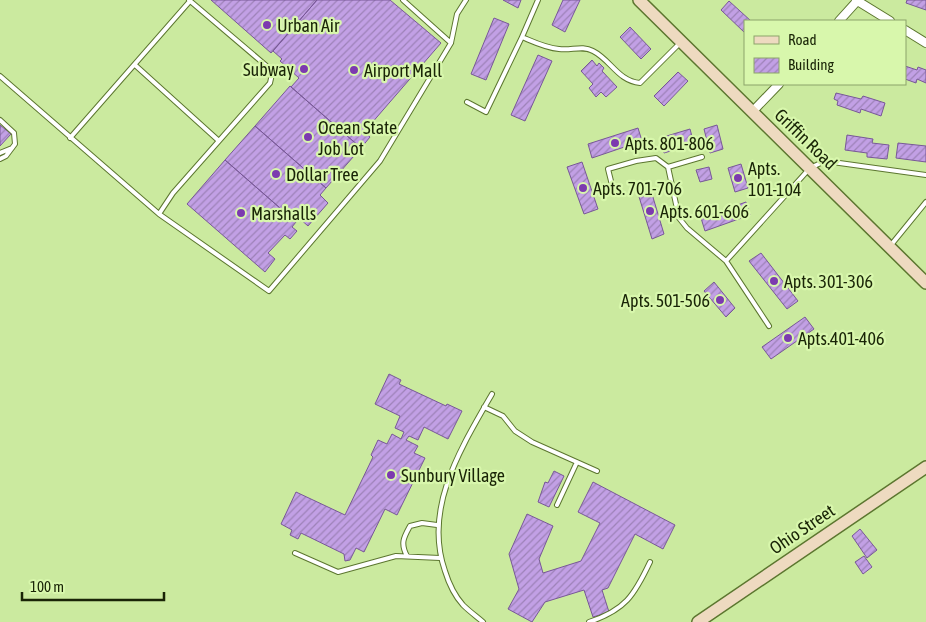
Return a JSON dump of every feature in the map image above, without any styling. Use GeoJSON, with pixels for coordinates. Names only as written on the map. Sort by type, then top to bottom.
{"type":"FeatureCollection","features":[{"type":"Feature","properties":{"kind":"main road","name":"Griffin Road"},"geometry":{"type":"LineString","coordinates":[[639,0],[926,283]]}},
{"type":"Feature","properties":{"kind":"main road","name":"Ohio Street"},"geometry":{"type":"LineString","coordinates":[[698,622],[926,467]]}},
{"type":"Feature","properties":{"kind":"street"},"geometry":{"type":"LineString","coordinates":[[840,20],[857,1],[888,20]]}},
{"type":"Feature","properties":{"kind":"street"},"geometry":{"type":"LineString","coordinates":[[906,31],[926,43]]}},
{"type":"Feature","properties":{"kind":"street"},"geometry":{"type":"LineString","coordinates":[[752,111],[778,85]]}},
{"type":"Feature","properties":{"kind":"lane"},"geometry":{"type":"LineString","coordinates":[[70,138],[190,0],[269,68],[272,74],[270,84],[173,193],[159,214]]}},
{"type":"Feature","properties":{"kind":"lane"},"geometry":{"type":"LineString","coordinates":[[403,0],[451,44]]}},
{"type":"Feature","properties":{"kind":"lane"},"geometry":{"type":"LineString","coordinates":[[0,76],[159,214],[268,292],[380,161],[451,44],[457,14],[466,0]]}},
{"type":"Feature","properties":{"kind":"lane"},"geometry":{"type":"LineString","coordinates":[[467,102],[486,112],[538,0]]}},
{"type":"Feature","properties":{"kind":"lane"},"geometry":{"type":"LineString","coordinates":[[522,37],[558,50],[582,48],[592,50],[622,77],[631,82],[640,83],[682,41]]}},
{"type":"Feature","properties":{"kind":"lane"},"geometry":{"type":"LineString","coordinates":[[134,64],[219,141]]}},
{"type":"Feature","properties":{"kind":"lane"},"geometry":{"type":"LineString","coordinates":[[0,120],[14,133],[14,146],[6,156],[0,159]]}},
{"type":"Feature","properties":{"kind":"lane"},"geometry":{"type":"LineString","coordinates":[[0,153],[14,146]]}},
{"type":"Feature","properties":{"kind":"lane"},"geometry":{"type":"LineString","coordinates":[[668,167],[702,157]]}},
{"type":"Feature","properties":{"kind":"lane"},"geometry":{"type":"LineString","coordinates":[[612,185],[608,169],[636,161],[656,158],[668,167],[679,218],[686,228],[726,261],[769,326]]}},
{"type":"Feature","properties":{"kind":"lane"},"geometry":{"type":"LineString","coordinates":[[726,261],[810,168],[825,161],[926,175]]}},
{"type":"Feature","properties":{"kind":"lane"},"geometry":{"type":"LineString","coordinates":[[889,246],[926,202]]}},
{"type":"Feature","properties":{"kind":"lane"},"geometry":{"type":"LineString","coordinates":[[483,622],[463,605],[450,587],[440,558],[436,525],[446,486],[492,394]]}},
{"type":"Feature","properties":{"kind":"lane"},"geometry":{"type":"LineString","coordinates":[[484,407],[503,416],[515,431],[532,442],[597,471]]}},
{"type":"Feature","properties":{"kind":"lane"},"geometry":{"type":"LineString","coordinates":[[557,505],[577,462]]}},
{"type":"Feature","properties":{"kind":"lane"},"geometry":{"type":"LineString","coordinates":[[407,556],[403,548],[403,538],[410,526],[422,523],[436,525]]}},
{"type":"Feature","properties":{"kind":"lane"},"geometry":{"type":"LineString","coordinates":[[295,553],[338,572],[407,556],[440,558]]}},
{"type":"Feature","properties":{"kind":"lane"},"geometry":{"type":"LineString","coordinates":[[589,622],[608,616],[622,607],[632,596],[650,562]]}},
{"type":"Feature","properties":{"kind":"building","name":"Urban Air"},"geometry":{"type":"Polygon","coordinates":[[[211,0],[317,0],[271,53],[211,0]]]}},
{"type":"Feature","properties":{"kind":"building","name":"Airport Mall"},"geometry":{"type":"Polygon","coordinates":[[[317,0],[390,0],[441,43],[364,132],[370,137],[361,148],[291,87],[299,78],[280,61],[282,59],[273,51],[317,0]]]}},
{"type":"Feature","properties":{"kind":"building"},"geometry":{"type":"Polygon","coordinates":[[[503,0],[521,0],[518,8],[503,0]]]}},
{"type":"Feature","properties":{"kind":"building"},"geometry":{"type":"Polygon","coordinates":[[[563,0],[580,0],[565,32],[552,25],[563,0]]]}},
{"type":"Feature","properties":{"kind":"building"},"geometry":{"type":"Polygon","coordinates":[[[907,0],[926,0],[926,10],[906,3],[907,0]]]}},
{"type":"Feature","properties":{"kind":"building"},"geometry":{"type":"Polygon","coordinates":[[[729,1],[750,20],[744,20],[744,32],[721,10],[729,1]]]}},
{"type":"Feature","properties":{"kind":"building"},"geometry":{"type":"Polygon","coordinates":[[[494,18],[509,24],[486,80],[471,74],[494,18]]]}},
{"type":"Feature","properties":{"kind":"building"},"geometry":{"type":"Polygon","coordinates":[[[630,27],[651,49],[641,59],[620,37],[630,27]]]}},
{"type":"Feature","properties":{"kind":"building"},"geometry":{"type":"Polygon","coordinates":[[[538,55],[552,61],[525,121],[511,115],[538,55]]]}},
{"type":"Feature","properties":{"kind":"building"},"geometry":{"type":"Polygon","coordinates":[[[592,60],[597,66],[599,63],[604,68],[602,71],[617,87],[606,97],[601,92],[596,97],[589,88],[593,84],[581,71],[592,60]]]}},
{"type":"Feature","properties":{"kind":"building"},"geometry":{"type":"Polygon","coordinates":[[[906,66],[917,70],[918,67],[926,70],[926,83],[917,79],[916,83],[906,79],[906,66]]]}},
{"type":"Feature","properties":{"kind":"building"},"geometry":{"type":"Polygon","coordinates":[[[678,72],[688,81],[664,106],[654,96],[678,72]]]}},
{"type":"Feature","properties":{"kind":"building","name":"Ocean State Job Lot"},"geometry":{"type":"Polygon","coordinates":[[[290,86],[361,148],[326,188],[255,126],[290,86]]]}},
{"type":"Feature","properties":{"kind":"building"},"geometry":{"type":"Polygon","coordinates":[[[836,93],[861,99],[863,96],[885,103],[881,116],[861,109],[860,113],[837,105],[838,101],[834,99],[836,93]]]}},
{"type":"Feature","properties":{"kind":"building"},"geometry":{"type":"Polygon","coordinates":[[[0,125],[11,134],[0,146],[0,125]]]}},
{"type":"Feature","properties":{"kind":"building"},"geometry":{"type":"Polygon","coordinates":[[[717,125],[723,149],[710,153],[704,129],[717,125]]]}},
{"type":"Feature","properties":{"kind":"building","name":"Dollar Tree"},"geometry":{"type":"Polygon","coordinates":[[[255,126],[326,188],[320,195],[328,203],[308,226],[299,218],[296,222],[225,160],[255,126]]]}},
{"type":"Feature","properties":{"kind":"building","name":"Apts. 801-806"},"geometry":{"type":"Polygon","coordinates":[[[638,128],[642,141],[592,158],[588,144],[638,128]]]}},
{"type":"Feature","properties":{"kind":"building"},"geometry":{"type":"Polygon","coordinates":[[[690,129],[694,144],[664,153],[660,138],[690,129]]]}},
{"type":"Feature","properties":{"kind":"building"},"geometry":{"type":"Polygon","coordinates":[[[847,135],[873,139],[872,143],[889,145],[887,159],[867,157],[867,153],[845,150],[847,135]]]}},
{"type":"Feature","properties":{"kind":"building"},"geometry":{"type":"Polygon","coordinates":[[[898,143],[926,146],[926,162],[896,158],[898,143]]]}},
{"type":"Feature","properties":{"kind":"building","name":"Marshalls"},"geometry":{"type":"Polygon","coordinates":[[[225,160],[296,222],[292,227],[297,231],[290,239],[285,235],[268,253],[275,259],[265,272],[187,204],[225,160]]]}},
{"type":"Feature","properties":{"kind":"building","name":"Apts. 701-706"},"geometry":{"type":"Polygon","coordinates":[[[582,162],[598,209],[584,214],[567,167],[582,162]]]}},
{"type":"Feature","properties":{"kind":"building","name":"Apts. 101-104"},"geometry":{"type":"Polygon","coordinates":[[[741,164],[748,188],[735,192],[728,168],[741,164]]]}},
{"type":"Feature","properties":{"kind":"building"},"geometry":{"type":"Polygon","coordinates":[[[709,167],[712,179],[700,182],[696,170],[709,167]]]}},
{"type":"Feature","properties":{"kind":"building","name":"Apts. 601-606"},"geometry":{"type":"Polygon","coordinates":[[[649,184],[664,234],[652,239],[636,187],[649,184]]]}},
{"type":"Feature","properties":{"kind":"building"},"geometry":{"type":"Polygon","coordinates":[[[746,202],[750,215],[705,231],[701,218],[746,202]]]}},
{"type":"Feature","properties":{"kind":"building","name":"Apts. 301-306"},"geometry":{"type":"Polygon","coordinates":[[[761,253],[798,301],[787,309],[749,261],[761,253]]]}},
{"type":"Feature","properties":{"kind":"building","name":"Apts. 501-506"},"geometry":{"type":"Polygon","coordinates":[[[714,282],[735,308],[726,317],[704,291],[714,282]]]}},
{"type":"Feature","properties":{"kind":"building","name":"Apts.401-406"},"geometry":{"type":"Polygon","coordinates":[[[805,317],[814,329],[771,359],[762,347],[805,317]]]}},
{"type":"Feature","properties":{"kind":"building","name":"Sunbury Village"},"geometry":{"type":"Polygon","coordinates":[[[389,374],[401,380],[399,384],[446,406],[447,404],[462,411],[448,439],[424,427],[418,440],[409,436],[406,440],[418,446],[414,453],[425,458],[397,515],[385,509],[364,552],[356,548],[350,560],[345,561],[344,554],[301,533],[298,539],[290,535],[292,530],[281,524],[296,492],[345,515],[373,457],[371,455],[378,440],[387,444],[392,434],[401,439],[404,432],[395,428],[400,416],[375,404],[389,374]]]}},
{"type":"Feature","properties":{"kind":"building"},"geometry":{"type":"Polygon","coordinates":[[[554,471],[564,476],[549,507],[538,502],[545,482],[548,483],[554,471]]]}},
{"type":"Feature","properties":{"kind":"building"},"geometry":{"type":"Polygon","coordinates":[[[593,482],[675,525],[663,549],[635,534],[608,588],[602,590],[609,612],[593,617],[584,590],[545,602],[532,622],[508,609],[519,589],[509,554],[527,514],[553,526],[539,559],[543,573],[581,561],[600,523],[578,512],[593,482]]]}},
{"type":"Feature","properties":{"kind":"building"},"geometry":{"type":"Polygon","coordinates":[[[860,529],[877,550],[867,558],[852,536],[860,529]]]}},
{"type":"Feature","properties":{"kind":"building"},"geometry":{"type":"Polygon","coordinates":[[[864,556],[872,567],[863,574],[855,562],[864,556]]]}},
{"type":"Feature","properties":{"kind":"place","name":"Urban Air"},"geometry":{"type":"Point","coordinates":[267,25]}},
{"type":"Feature","properties":{"kind":"place","name":"Subway"},"geometry":{"type":"Point","coordinates":[304,69]}},
{"type":"Feature","properties":{"kind":"place","name":"Airport Mall"},"geometry":{"type":"Point","coordinates":[354,70]}},
{"type":"Feature","properties":{"kind":"place","name":"Ocean State Job Lot"},"geometry":{"type":"Point","coordinates":[308,137]}},
{"type":"Feature","properties":{"kind":"place","name":"Apts. 801-806"},"geometry":{"type":"Point","coordinates":[615,143]}},
{"type":"Feature","properties":{"kind":"place","name":"Dollar Tree"},"geometry":{"type":"Point","coordinates":[276,174]}},
{"type":"Feature","properties":{"kind":"place","name":"Apts. 101-104"},"geometry":{"type":"Point","coordinates":[738,178]}},
{"type":"Feature","properties":{"kind":"place","name":"Apts. 701-706"},"geometry":{"type":"Point","coordinates":[583,188]}},
{"type":"Feature","properties":{"kind":"place","name":"Apts. 601-606"},"geometry":{"type":"Point","coordinates":[650,211]}},
{"type":"Feature","properties":{"kind":"place","name":"Marshalls"},"geometry":{"type":"Point","coordinates":[241,213]}},
{"type":"Feature","properties":{"kind":"place","name":"Apts. 301-306"},"geometry":{"type":"Point","coordinates":[774,281]}},
{"type":"Feature","properties":{"kind":"place","name":"Apts. 501-506"},"geometry":{"type":"Point","coordinates":[720,300]}},
{"type":"Feature","properties":{"kind":"place","name":"Apts.401-406"},"geometry":{"type":"Point","coordinates":[788,338]}},
{"type":"Feature","properties":{"kind":"place","name":"Sunbury Village"},"geometry":{"type":"Point","coordinates":[391,475]}}]}
